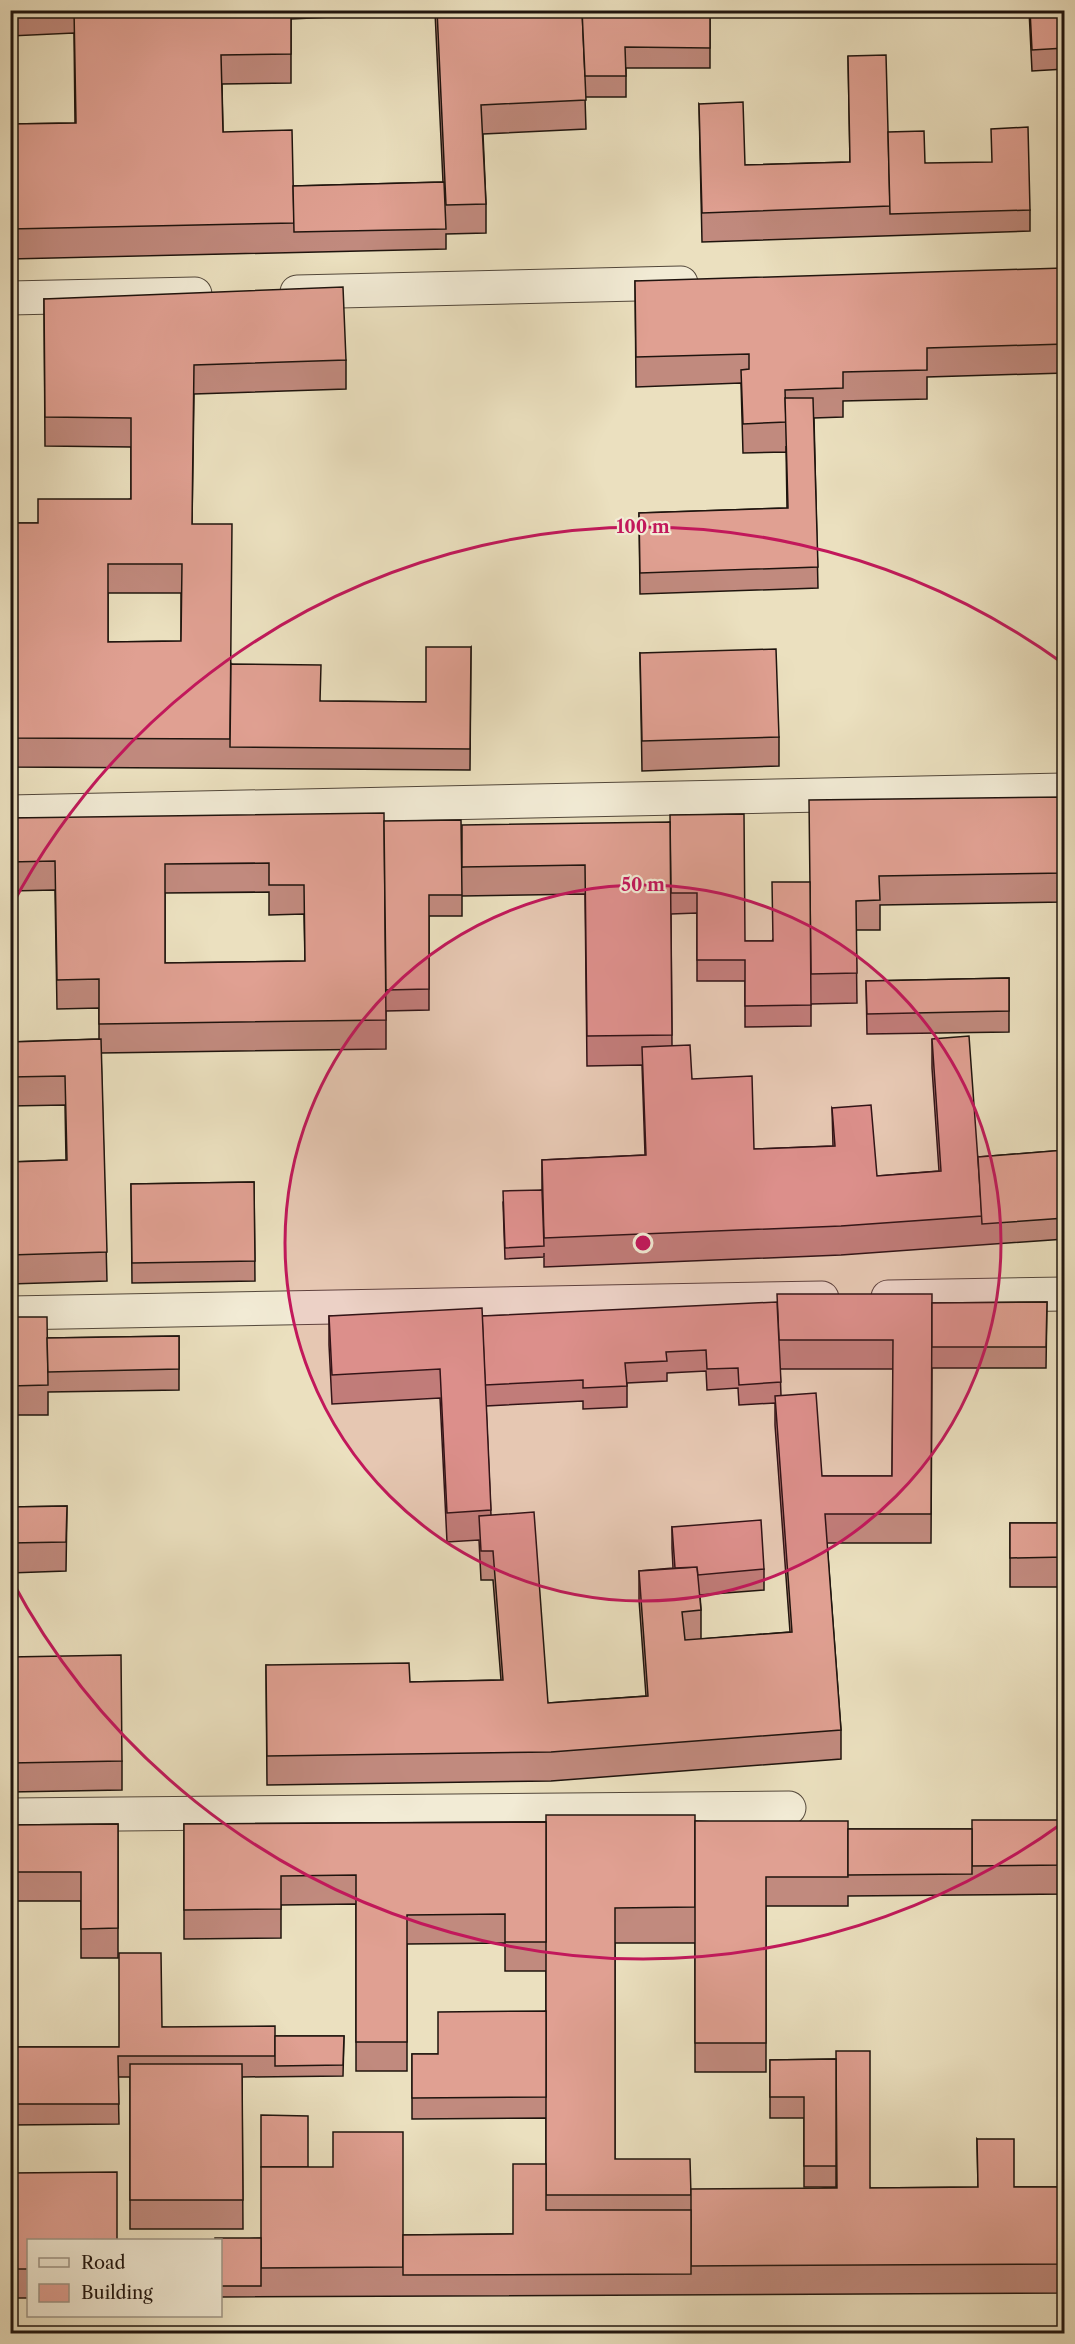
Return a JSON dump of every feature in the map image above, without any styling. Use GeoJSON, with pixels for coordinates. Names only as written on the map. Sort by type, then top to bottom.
{"type":"FeatureCollection","features":[{"type":"Feature","properties":{"kind":"street"},"geometry":{"type":"LineString","coordinates":[[272,292],[712,283]]}},
{"type":"Feature","properties":{"kind":"street"},"geometry":{"type":"LineString","coordinates":[[10,298],[225,293]]}},
{"type":"Feature","properties":{"kind":"street"},"geometry":{"type":"LineString","coordinates":[[10,812],[1065,790]]}},
{"type":"Feature","properties":{"kind":"street"},"geometry":{"type":"LineString","coordinates":[[10,1313],[1065,1294]]}},
{"type":"Feature","properties":{"kind":"street"},"geometry":{"type":"LineString","coordinates":[[10,1815],[789,1808]]}},
{"type":"Feature","properties":{"kind":"building"},"geometry":{"type":"Polygon","coordinates":[[[74,10],[291,10],[291,54],[221,55],[223,132],[292,130],[294,223],[10,229],[10,124],[76,123],[74,10]]]}},
{"type":"Feature","properties":{"kind":"building"},"geometry":{"type":"Polygon","coordinates":[[[437,10],[582,10],[586,100],[481,105],[486,204],[446,205],[437,10]]]}},
{"type":"Feature","properties":{"kind":"building"},"geometry":{"type":"Polygon","coordinates":[[[582,10],[710,10],[710,48],[625,47],[626,76],[585,76],[582,10]]]}},
{"type":"Feature","properties":{"kind":"building"},"geometry":{"type":"Polygon","coordinates":[[[1030,10],[1065,10],[1065,48],[1032,50],[1030,10]]]}},
{"type":"Feature","properties":{"kind":"building"},"geometry":{"type":"Polygon","coordinates":[[[886,55],[890,206],[702,213],[699,104],[743,102],[745,165],[850,162],[848,56],[886,55]]]}},
{"type":"Feature","properties":{"kind":"building"},"geometry":{"type":"Polygon","coordinates":[[[1028,127],[1030,210],[890,214],[888,132],[924,131],[925,163],[992,162],[991,129],[1028,127]]]}},
{"type":"Feature","properties":{"kind":"building"},"geometry":{"type":"Polygon","coordinates":[[[444,182],[446,229],[294,232],[293,186],[444,182]]]}},
{"type":"Feature","properties":{"kind":"building"},"geometry":{"type":"Polygon","coordinates":[[[1063,268],[1065,344],[927,348],[927,370],[843,372],[843,388],[785,390],[786,422],[743,424],[741,370],[749,369],[749,354],[636,357],[635,281],[1063,268]]]}},
{"type":"Feature","properties":{"kind":"building"},"geometry":{"type":"Polygon","coordinates":[[[343,287],[346,360],[194,365],[192,524],[232,524],[230,739],[10,738],[10,523],[38,523],[38,499],[131,499],[131,418],[45,417],[44,299],[343,287]],[[108,564],[108,642],[181,641],[182,564],[108,564]]]}},
{"type":"Feature","properties":{"kind":"building"},"geometry":{"type":"Polygon","coordinates":[[[785,398],[813,398],[818,567],[640,573],[639,513],[788,508],[785,398]]]}},
{"type":"Feature","properties":{"kind":"building"},"geometry":{"type":"Polygon","coordinates":[[[426,647],[471,647],[470,749],[230,747],[231,664],[321,665],[320,701],[426,702],[426,647]]]}},
{"type":"Feature","properties":{"kind":"building"},"geometry":{"type":"Polygon","coordinates":[[[776,649],[779,737],[642,741],[640,653],[776,649]]]}},
{"type":"Feature","properties":{"kind":"building"},"geometry":{"type":"Polygon","coordinates":[[[1065,797],[1065,873],[879,876],[880,900],[856,901],[857,973],[811,974],[809,800],[1065,797]]]}},
{"type":"Feature","properties":{"kind":"building"},"geometry":{"type":"Polygon","coordinates":[[[384,813],[386,1020],[99,1024],[99,979],[57,980],[55,861],[10,862],[10,818],[384,813]],[[269,863],[165,864],[165,963],[305,961],[304,885],[269,885],[269,863]]]}},
{"type":"Feature","properties":{"kind":"building"},"geometry":{"type":"Polygon","coordinates":[[[744,814],[745,941],[773,941],[772,882],[810,882],[811,1005],[745,1006],[745,960],[697,960],[697,893],[671,893],[670,815],[744,814]]]}},
{"type":"Feature","properties":{"kind":"building"},"geometry":{"type":"Polygon","coordinates":[[[461,820],[462,895],[429,895],[429,989],[386,990],[384,821],[461,820]]]}},
{"type":"Feature","properties":{"kind":"building"},"geometry":{"type":"Polygon","coordinates":[[[670,822],[672,1035],[587,1036],[585,865],[462,867],[462,825],[670,822]]]}},
{"type":"Feature","properties":{"kind":"building"},"geometry":{"type":"Polygon","coordinates":[[[1009,978],[1009,1011],[867,1014],[866,981],[1009,978]]]}},
{"type":"Feature","properties":{"kind":"building"},"geometry":{"type":"Polygon","coordinates":[[[969,1036],[982,1216],[841,1226],[544,1238],[542,1160],[646,1155],[642,1047],[690,1045],[692,1079],[752,1076],[754,1149],[835,1146],[832,1108],[871,1105],[877,1176],[941,1171],[932,1039],[969,1036]]]}},
{"type":"Feature","properties":{"kind":"building"},"geometry":{"type":"Polygon","coordinates":[[[101,1039],[107,1252],[10,1255],[10,1162],[67,1160],[65,1076],[10,1077],[10,1042],[101,1039]]]}},
{"type":"Feature","properties":{"kind":"building"},"geometry":{"type":"Polygon","coordinates":[[[1065,1150],[1065,1218],[982,1224],[978,1157],[1065,1150]]]}},
{"type":"Feature","properties":{"kind":"building"},"geometry":{"type":"Polygon","coordinates":[[[254,1182],[255,1261],[132,1263],[131,1184],[254,1182]]]}},
{"type":"Feature","properties":{"kind":"building"},"geometry":{"type":"Polygon","coordinates":[[[542,1190],[544,1246],[505,1248],[503,1191],[542,1190]]]}},
{"type":"Feature","properties":{"kind":"building"},"geometry":{"type":"Polygon","coordinates":[[[777,1294],[932,1294],[931,1514],[825,1514],[841,1730],[551,1752],[267,1756],[266,1665],[409,1663],[410,1682],[503,1680],[493,1551],[481,1551],[479,1516],[534,1512],[548,1703],[648,1696],[639,1571],[697,1567],[701,1610],[682,1612],[685,1640],[792,1632],[775,1396],[816,1393],[822,1476],[892,1476],[893,1340],[779,1340],[777,1294]]]}},
{"type":"Feature","properties":{"kind":"building"},"geometry":{"type":"Polygon","coordinates":[[[777,1302],[781,1382],[739,1385],[738,1368],[707,1369],[706,1350],[666,1352],[667,1361],[625,1363],[627,1386],[583,1388],[583,1380],[485,1385],[482,1316],[777,1302]]]}},
{"type":"Feature","properties":{"kind":"building"},"geometry":{"type":"Polygon","coordinates":[[[1047,1302],[1046,1347],[932,1347],[932,1303],[1047,1302]]]}},
{"type":"Feature","properties":{"kind":"building"},"geometry":{"type":"Polygon","coordinates":[[[482,1308],[491,1510],[447,1513],[440,1369],[332,1375],[329,1316],[482,1308]]]}},
{"type":"Feature","properties":{"kind":"building"},"geometry":{"type":"Polygon","coordinates":[[[10,1317],[47,1317],[48,1385],[10,1386],[10,1317]]]}},
{"type":"Feature","properties":{"kind":"building"},"geometry":{"type":"Polygon","coordinates":[[[179,1336],[179,1369],[48,1372],[47,1338],[179,1336]]]}},
{"type":"Feature","properties":{"kind":"building"},"geometry":{"type":"Polygon","coordinates":[[[67,1506],[66,1542],[10,1543],[10,1507],[67,1506]]]}},
{"type":"Feature","properties":{"kind":"building"},"geometry":{"type":"Polygon","coordinates":[[[761,1520],[764,1569],[698,1575],[697,1567],[675,1568],[672,1527],[761,1520]]]}},
{"type":"Feature","properties":{"kind":"building"},"geometry":{"type":"Polygon","coordinates":[[[1010,1523],[1065,1523],[1065,1557],[1010,1558],[1010,1523]]]}},
{"type":"Feature","properties":{"kind":"building"},"geometry":{"type":"Polygon","coordinates":[[[121,1655],[122,1761],[10,1763],[10,1657],[121,1655]]]}},
{"type":"Feature","properties":{"kind":"building"},"geometry":{"type":"Polygon","coordinates":[[[546,1815],[695,1815],[695,1907],[615,1908],[615,2159],[690,2159],[691,2195],[546,2195],[546,1815]]]}},
{"type":"Feature","properties":{"kind":"building"},"geometry":{"type":"Polygon","coordinates":[[[972,1820],[1065,1820],[1065,1865],[972,1866],[972,1820]]]}},
{"type":"Feature","properties":{"kind":"building"},"geometry":{"type":"Polygon","coordinates":[[[695,1821],[848,1821],[848,1877],[766,1877],[766,2043],[695,2043],[695,1821]]]}},
{"type":"Feature","properties":{"kind":"building"},"geometry":{"type":"Polygon","coordinates":[[[546,1822],[546,1942],[505,1942],[505,1914],[407,1915],[407,2042],[356,2042],[356,1875],[281,1876],[281,1909],[184,1910],[184,1824],[546,1822]]]}},
{"type":"Feature","properties":{"kind":"building"},"geometry":{"type":"Polygon","coordinates":[[[118,1824],[118,1928],[81,1929],[81,1872],[12,1872],[12,1911],[10,1911],[10,1825],[118,1824]]]}},
{"type":"Feature","properties":{"kind":"building"},"geometry":{"type":"Polygon","coordinates":[[[848,1829],[972,1829],[972,1874],[848,1875],[848,1829]]]}},
{"type":"Feature","properties":{"kind":"building"},"geometry":{"type":"Polygon","coordinates":[[[10,1919],[12,1919],[13,1989],[10,1989],[10,1919]]]}},
{"type":"Feature","properties":{"kind":"building"},"geometry":{"type":"Polygon","coordinates":[[[119,1953],[161,1953],[162,2027],[275,2026],[275,2056],[118,2056],[119,2104],[10,2104],[10,2047],[119,2047],[119,1953]]]}},
{"type":"Feature","properties":{"kind":"building"},"geometry":{"type":"Polygon","coordinates":[[[546,2011],[546,2097],[412,2098],[412,2054],[438,2054],[438,2012],[546,2011]]]}},
{"type":"Feature","properties":{"kind":"building"},"geometry":{"type":"Polygon","coordinates":[[[275,2036],[344,2036],[343,2065],[275,2066],[275,2036]]]}},
{"type":"Feature","properties":{"kind":"building"},"geometry":{"type":"Polygon","coordinates":[[[836,2051],[870,2051],[870,2188],[978,2187],[977,2139],[1014,2139],[1014,2187],[1065,2187],[1065,2264],[691,2266],[691,2189],[837,2188],[836,2051]]]}},
{"type":"Feature","properties":{"kind":"building"},"geometry":{"type":"Polygon","coordinates":[[[836,2059],[836,2166],[804,2166],[804,2097],[770,2097],[770,2060],[836,2059]]]}},
{"type":"Feature","properties":{"kind":"building"},"geometry":{"type":"Polygon","coordinates":[[[130,2064],[242,2064],[243,2200],[130,2200],[130,2064]]]}},
{"type":"Feature","properties":{"kind":"building"},"geometry":{"type":"Polygon","coordinates":[[[261,2115],[308,2116],[308,2167],[261,2167],[261,2115]]]}},
{"type":"Feature","properties":{"kind":"building"},"geometry":{"type":"Polygon","coordinates":[[[333,2132],[403,2132],[403,2267],[261,2268],[261,2167],[333,2167],[333,2132]]]}},
{"type":"Feature","properties":{"kind":"building"},"geometry":{"type":"Polygon","coordinates":[[[513,2164],[546,2164],[546,2210],[691,2210],[691,2274],[403,2275],[403,2235],[513,2234],[513,2164]]]}},
{"type":"Feature","properties":{"kind":"building"},"geometry":{"type":"Polygon","coordinates":[[[117,2172],[117,2239],[27,2239],[27,2269],[10,2269],[10,2173],[117,2172]]]}},
{"type":"Feature","properties":{"kind":"building"},"geometry":{"type":"Polygon","coordinates":[[[261,2238],[261,2286],[222,2286],[222,2239],[215,2239],[261,2238]]]}},
{"type":"Feature","properties":{"kind":"building"},"geometry":{"type":"Polygon","coordinates":[[[974,2332],[974,2334],[879,2334],[974,2332]]]}}]}
